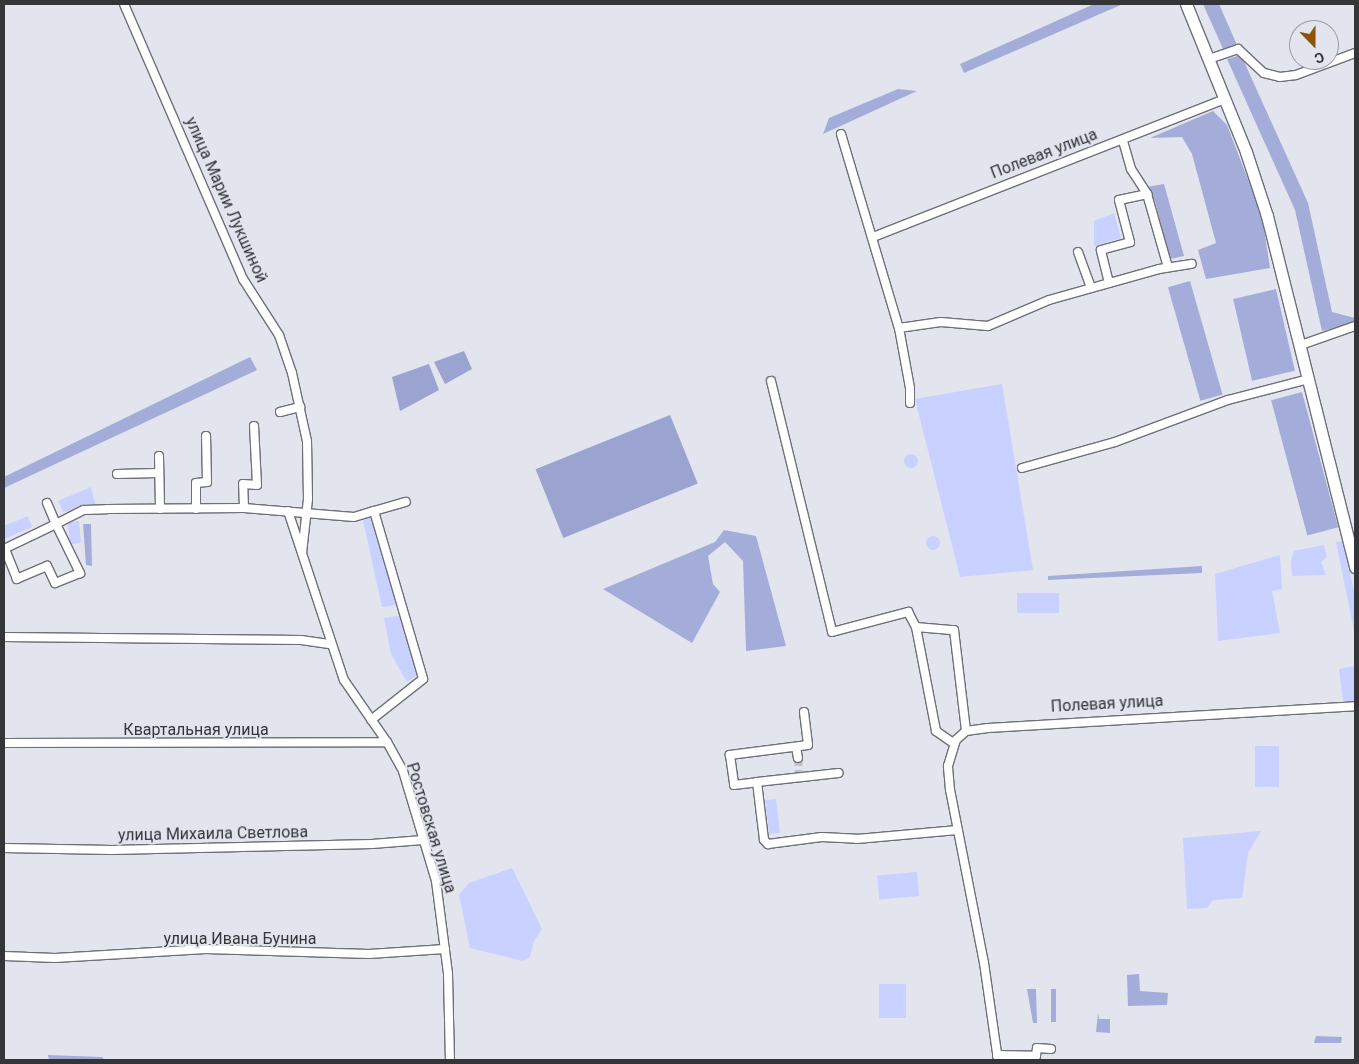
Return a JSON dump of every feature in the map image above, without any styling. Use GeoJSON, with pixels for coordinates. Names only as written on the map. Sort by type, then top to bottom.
{"type":"FeatureCollection","features":[{"type":"Feature","properties":{"kind":"main road"},"geometry":{"type":"LineString","coordinates":[[1186,4],[1226,99],[1267,216],[1301,345],[1355,567]]}},
{"type":"Feature","properties":{"kind":"street","name":"улица Марии Лукшиной"},"geometry":{"type":"LineString","coordinates":[[124,4],[243,279],[279,334],[300,407]]}},
{"type":"Feature","properties":{"kind":"street"},"geometry":{"type":"LineString","coordinates":[[1209,59],[1238,49],[1264,73],[1280,77],[1296,75],[1355,53]]}},
{"type":"Feature","properties":{"kind":"street","name":"Полевая улица"},"geometry":{"type":"LineString","coordinates":[[873,237],[1123,141],[1226,99]]}},
{"type":"Feature","properties":{"kind":"street"},"geometry":{"type":"LineString","coordinates":[[841,134],[899,328],[910,388],[910,403]]}},
{"type":"Feature","properties":{"kind":"street"},"geometry":{"type":"LineString","coordinates":[[1123,141],[1131,169],[1153,204],[1168,267]]}},
{"type":"Feature","properties":{"kind":"street"},"geometry":{"type":"LineString","coordinates":[[1109,283],[1100,250],[1130,242],[1119,200],[1147,194]]}},
{"type":"Feature","properties":{"kind":"street"},"geometry":{"type":"LineString","coordinates":[[1078,252],[1091,288]]}},
{"type":"Feature","properties":{"kind":"street"},"geometry":{"type":"LineString","coordinates":[[899,328],[941,322],[988,326],[1013,318],[1049,300],[1168,267],[1192,264]]}},
{"type":"Feature","properties":{"kind":"street"},"geometry":{"type":"LineString","coordinates":[[1301,345],[1355,326]]}},
{"type":"Feature","properties":{"kind":"street"},"geometry":{"type":"LineString","coordinates":[[1022,468],[1115,442],[1228,400],[1309,379]]}},
{"type":"Feature","properties":{"kind":"street"},"geometry":{"type":"LineString","coordinates":[[771,382],[832,632],[908,612],[916,627],[936,731],[953,743]]}},
{"type":"Feature","properties":{"kind":"street"},"geometry":{"type":"LineString","coordinates":[[280,412],[300,407]]}},
{"type":"Feature","properties":{"kind":"street","name":"Ростовская улица"},"geometry":{"type":"LineString","coordinates":[[300,407],[307,441],[306,514],[302,553],[344,680],[387,742],[403,772],[436,880],[445,949],[450,1060]]}},
{"type":"Feature","properties":{"kind":"street"},"geometry":{"type":"LineString","coordinates":[[244,508],[243,484],[257,484],[254,426]]}},
{"type":"Feature","properties":{"kind":"street"},"geometry":{"type":"LineString","coordinates":[[196,509],[196,483],[207,482],[206,436]]}},
{"type":"Feature","properties":{"kind":"street"},"geometry":{"type":"LineString","coordinates":[[159,456],[160,509]]}},
{"type":"Feature","properties":{"kind":"street"},"geometry":{"type":"LineString","coordinates":[[117,474],[158,473]]}},
{"type":"Feature","properties":{"kind":"street"},"geometry":{"type":"LineString","coordinates":[[47,503],[56,524],[80,573],[55,583],[47,566],[17,578],[4,549],[56,524],[84,510],[244,508],[354,517],[406,502]]}},
{"type":"Feature","properties":{"kind":"street"},"geometry":{"type":"LineString","coordinates":[[288,511],[302,553]]}},
{"type":"Feature","properties":{"kind":"street"},"geometry":{"type":"LineString","coordinates":[[371,720],[423,679],[374,511]]}},
{"type":"Feature","properties":{"kind":"street"},"geometry":{"type":"LineString","coordinates":[[916,627],[954,630],[966,731],[953,743],[948,766],[958,830],[984,963],[998,1058],[1036,1056],[1037,1048],[1051,1049]]}},
{"type":"Feature","properties":{"kind":"street"},"geometry":{"type":"LineString","coordinates":[[4,637],[301,640],[331,644]]}},
{"type":"Feature","properties":{"kind":"street","name":"Полевая улица"},"geometry":{"type":"LineString","coordinates":[[966,731],[1036,724],[1355,706]]}},
{"type":"Feature","properties":{"kind":"street"},"geometry":{"type":"LineString","coordinates":[[804,712],[808,745],[730,754],[734,784],[799,775],[839,772]]}},
{"type":"Feature","properties":{"kind":"street","name":"Квартальная улица"},"geometry":{"type":"LineString","coordinates":[[4,743],[387,742]]}},
{"type":"Feature","properties":{"kind":"street"},"geometry":{"type":"LineString","coordinates":[[796,747],[798,758]]}},
{"type":"Feature","properties":{"kind":"street"},"geometry":{"type":"LineString","coordinates":[[757,782],[764,840],[768,844],[822,837],[857,839],[958,830]]}},
{"type":"Feature","properties":{"kind":"street","name":"улица Михаила Светлова"},"geometry":{"type":"LineString","coordinates":[[4,848],[132,849],[372,844],[423,840]]}},
{"type":"Feature","properties":{"kind":"street","name":"улица Ивана Бунина"},"geometry":{"type":"LineString","coordinates":[[4,956],[55,958],[206,949],[368,954],[445,949]]}},
{"type":"Feature","properties":{"kind":"shaded area"},"geometry":{"type":"Polygon","coordinates":[[[1094,4],[1123,4],[964,73],[960,64],[1094,4]]]}},
{"type":"Feature","properties":{"kind":"shaded area"},"geometry":{"type":"Polygon","coordinates":[[[1203,4],[1219,4],[1237,45],[1224,51],[1203,4]]]}},
{"type":"Feature","properties":{"kind":"shaded area"},"geometry":{"type":"Polygon","coordinates":[[[1241,55],[1308,203],[1332,312],[1355,318],[1355,323],[1322,331],[1295,210],[1227,59],[1241,55]]]}},
{"type":"Feature","properties":{"kind":"shaded area"},"geometry":{"type":"Polygon","coordinates":[[[898,89],[917,91],[823,134],[829,118],[898,89]]]}},
{"type":"Feature","properties":{"kind":"shaded area"},"geometry":{"type":"Polygon","coordinates":[[[1213,111],[1227,125],[1262,216],[1270,268],[1206,279],[1198,250],[1216,243],[1192,154],[1182,137],[1150,138],[1213,111]]]}},
{"type":"Feature","properties":{"kind":"shaded area"},"geometry":{"type":"Polygon","coordinates":[[[1164,184],[1184,256],[1170,259],[1155,201],[1146,187],[1164,184]]]}},
{"type":"Feature","properties":{"kind":"shaded area"},"geometry":{"type":"Polygon","coordinates":[[[1114,213],[1121,238],[1094,246],[1094,221],[1114,213]]]}},
{"type":"Feature","properties":{"kind":"shaded area"},"geometry":{"type":"Polygon","coordinates":[[[1190,281],[1223,394],[1200,401],[1168,287],[1190,281]]]}},
{"type":"Feature","properties":{"kind":"shaded area"},"geometry":{"type":"Polygon","coordinates":[[[1276,289],[1295,371],[1252,381],[1233,299],[1276,289]]]}},
{"type":"Feature","properties":{"kind":"shaded area"},"geometry":{"type":"Polygon","coordinates":[[[464,351],[472,369],[445,384],[434,362],[464,351]]]}},
{"type":"Feature","properties":{"kind":"shaded area"},"geometry":{"type":"Polygon","coordinates":[[[250,357],[257,370],[4,488],[4,477],[250,357]]]}},
{"type":"Feature","properties":{"kind":"shaded area"},"geometry":{"type":"Polygon","coordinates":[[[429,364],[439,390],[400,411],[392,377],[429,364]]]}},
{"type":"Feature","properties":{"kind":"shaded area"},"geometry":{"type":"Polygon","coordinates":[[[1002,384],[1033,570],[960,577],[915,399],[1002,384]]]}},
{"type":"Feature","properties":{"kind":"shaded area"},"geometry":{"type":"Polygon","coordinates":[[[1302,392],[1338,527],[1307,536],[1271,400],[1302,392]]]}},
{"type":"Feature","properties":{"kind":"shaded area"},"geometry":{"type":"Polygon","coordinates":[[[670,415],[698,484],[563,538],[536,469],[670,415]]]}},
{"type":"Feature","properties":{"kind":"shaded area"},"geometry":{"type":"Polygon","coordinates":[[[908,454],[914,454],[918,461],[914,468],[908,468],[904,464],[904,458],[908,454]]]}},
{"type":"Feature","properties":{"kind":"shaded area"},"geometry":{"type":"Polygon","coordinates":[[[91,487],[96,507],[63,512],[58,501],[91,487]]]}},
{"type":"Feature","properties":{"kind":"shaded area"},"geometry":{"type":"Polygon","coordinates":[[[28,516],[32,527],[4,539],[4,526],[28,516]]]}},
{"type":"Feature","properties":{"kind":"shaded area"},"geometry":{"type":"Polygon","coordinates":[[[372,517],[396,605],[382,607],[363,520],[372,517]]]}},
{"type":"Feature","properties":{"kind":"shaded area"},"geometry":{"type":"Polygon","coordinates":[[[79,521],[81,543],[70,544],[68,522],[79,521]]]}},
{"type":"Feature","properties":{"kind":"shaded area"},"geometry":{"type":"Polygon","coordinates":[[[83,524],[91,524],[92,566],[86,565],[83,524]]]}},
{"type":"Feature","properties":{"kind":"shaded area"},"geometry":{"type":"Polygon","coordinates":[[[724,530],[756,536],[786,646],[746,651],[743,561],[725,542],[708,556],[713,584],[720,592],[692,643],[603,589],[715,542],[724,530]]]}},
{"type":"Feature","properties":{"kind":"shaded area"},"geometry":{"type":"Polygon","coordinates":[[[930,536],[936,536],[940,543],[936,550],[930,550],[926,546],[926,540],[930,536]]]}},
{"type":"Feature","properties":{"kind":"shaded area"},"geometry":{"type":"Polygon","coordinates":[[[1342,541],[1355,595],[1355,635],[1336,542],[1342,541]]]}},
{"type":"Feature","properties":{"kind":"shaded area"},"geometry":{"type":"Polygon","coordinates":[[[1324,545],[1327,557],[1321,562],[1326,575],[1292,576],[1291,561],[1294,551],[1324,545]]]}},
{"type":"Feature","properties":{"kind":"shaded area"},"geometry":{"type":"Polygon","coordinates":[[[1280,555],[1282,589],[1272,591],[1280,633],[1218,641],[1215,574],[1280,555]]]}},
{"type":"Feature","properties":{"kind":"shaded area"},"geometry":{"type":"Polygon","coordinates":[[[1202,566],[1202,573],[1048,580],[1048,576],[1202,566]]]}},
{"type":"Feature","properties":{"kind":"shaded area"},"geometry":{"type":"Polygon","coordinates":[[[1017,593],[1059,593],[1059,613],[1017,613],[1017,593]]]}},
{"type":"Feature","properties":{"kind":"shaded area"},"geometry":{"type":"Polygon","coordinates":[[[400,616],[418,675],[407,682],[391,654],[384,618],[400,616]]]}},
{"type":"Feature","properties":{"kind":"shaded area"},"geometry":{"type":"Polygon","coordinates":[[[1355,666],[1355,701],[1343,701],[1339,669],[1355,666]]]}},
{"type":"Feature","properties":{"kind":"shaded area"},"geometry":{"type":"Polygon","coordinates":[[[1255,746],[1279,746],[1279,787],[1255,787],[1255,746]]]}},
{"type":"Feature","properties":{"kind":"shaded area"},"geometry":{"type":"Polygon","coordinates":[[[776,799],[780,833],[769,834],[765,800],[776,799]]]}},
{"type":"Feature","properties":{"kind":"shaded area"},"geometry":{"type":"Polygon","coordinates":[[[1261,831],[1248,853],[1242,898],[1213,900],[1207,908],[1187,909],[1183,838],[1261,831]]]}},
{"type":"Feature","properties":{"kind":"shaded area"},"geometry":{"type":"Polygon","coordinates":[[[512,868],[542,929],[534,941],[530,957],[523,961],[470,948],[459,895],[469,883],[512,868]]]}},
{"type":"Feature","properties":{"kind":"shaded area"},"geometry":{"type":"Polygon","coordinates":[[[917,872],[919,896],[879,899],[877,875],[917,872]]]}},
{"type":"Feature","properties":{"kind":"shaded area"},"geometry":{"type":"Polygon","coordinates":[[[1139,974],[1140,991],[1168,993],[1167,1005],[1128,1006],[1127,975],[1139,974]]]}},
{"type":"Feature","properties":{"kind":"shaded area"},"geometry":{"type":"Polygon","coordinates":[[[879,984],[906,984],[906,1018],[879,1018],[879,984]]]}},
{"type":"Feature","properties":{"kind":"shaded area"},"geometry":{"type":"Polygon","coordinates":[[[1027,989],[1036,989],[1037,1023],[1033,1023],[1027,989]]]}},
{"type":"Feature","properties":{"kind":"shaded area"},"geometry":{"type":"Polygon","coordinates":[[[1051,989],[1056,989],[1056,1022],[1051,1022],[1051,989]]]}},
{"type":"Feature","properties":{"kind":"shaded area"},"geometry":{"type":"Polygon","coordinates":[[[1098,1013],[1099,1019],[1110,1019],[1110,1033],[1096,1032],[1098,1013]]]}},
{"type":"Feature","properties":{"kind":"shaded area"},"geometry":{"type":"Polygon","coordinates":[[[1316,1036],[1342,1037],[1341,1043],[1314,1043],[1316,1036]]]}},
{"type":"Feature","properties":{"kind":"shaded area"},"geometry":{"type":"Polygon","coordinates":[[[48,1055],[102,1057],[105,1060],[49,1060],[48,1055]]]}},
{"type":"Feature","properties":{"kind":"tunnel"},"geometry":{"type":"LineString","coordinates":[[798,758],[799,773]]}}]}
